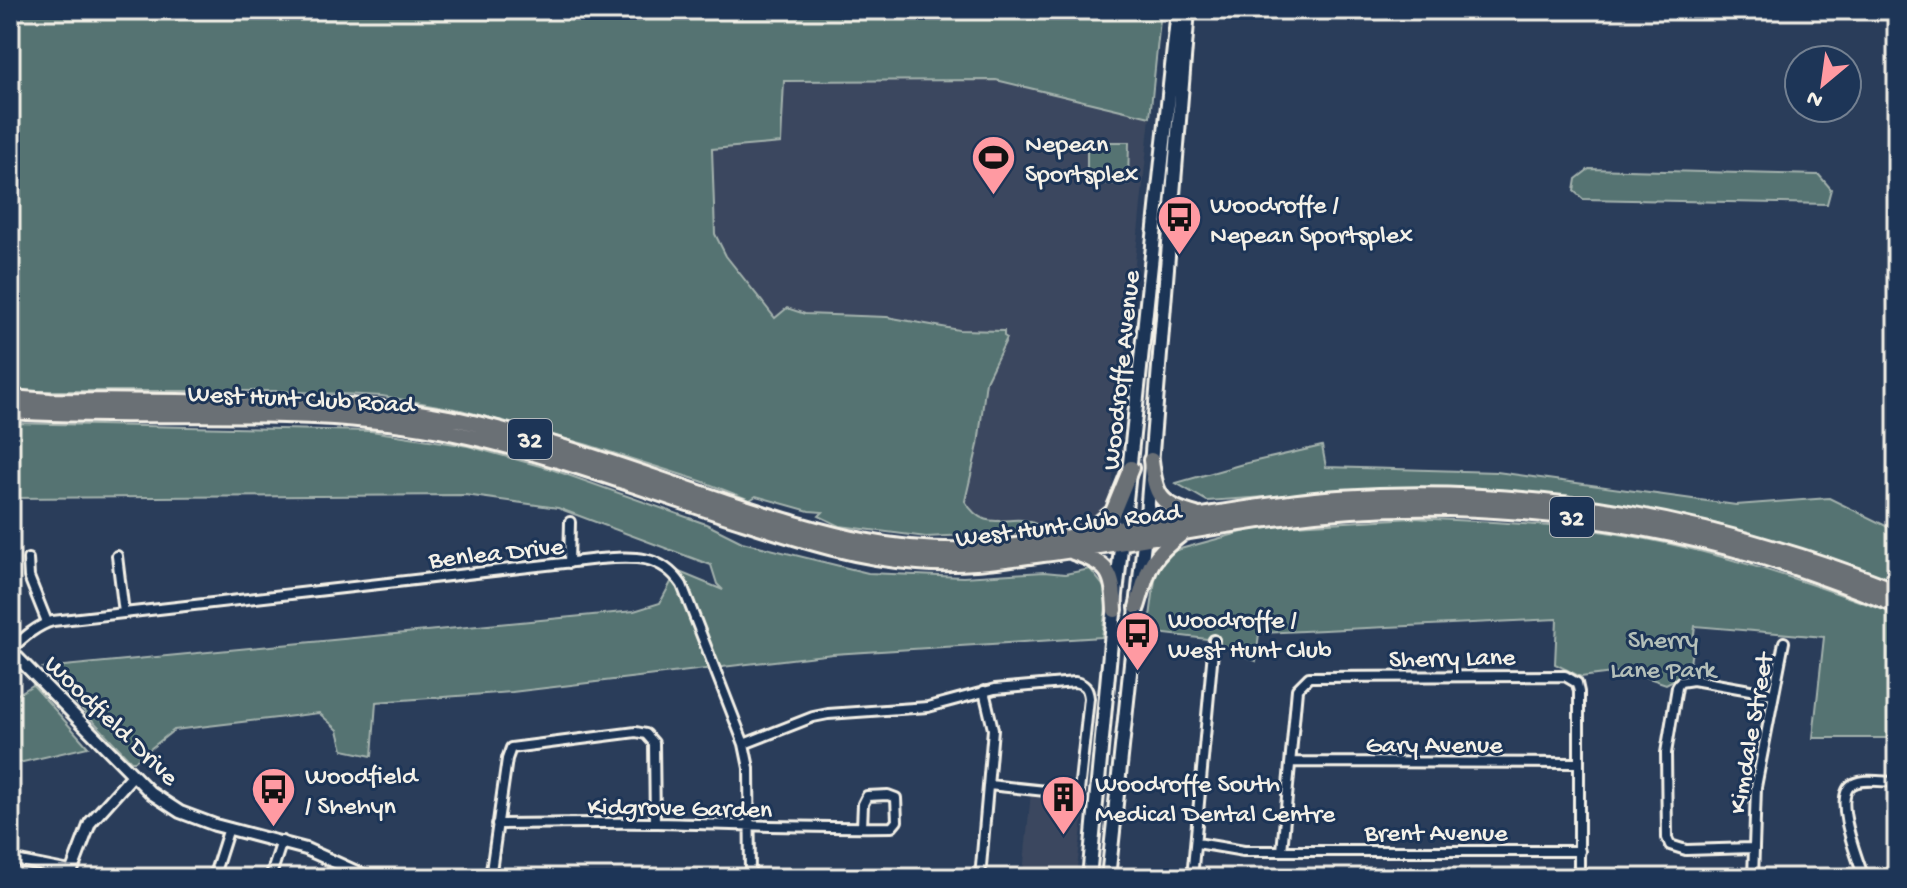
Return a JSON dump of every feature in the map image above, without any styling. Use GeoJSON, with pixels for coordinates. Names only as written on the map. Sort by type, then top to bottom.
{"type":"FeatureCollection","features":[{"type":"Feature","properties":{"kind":"main road","name":"Woodroffe Avenue"},"geometry":{"type":"LineString","coordinates":[[1089,878],[1178,10]]}},
{"type":"Feature","properties":{"kind":"main road","name":"Woodroffe Avenue"},"geometry":{"type":"LineString","coordinates":[[1108,878],[1145,532],[1188,10]]}},
{"type":"Feature","properties":{"kind":"main road"},"geometry":{"type":"LineString","coordinates":[[1147,312],[1162,313]]}},
{"type":"Feature","properties":{"kind":"main road","name":"West Hunt Club Road"},"geometry":{"type":"LineString","coordinates":[[10,398],[373,406],[459,420],[507,432],[848,540],[913,549],[961,551],[1003,548],[1086,534],[1123,535]]}},
{"type":"Feature","properties":{"kind":"main road","name":"West Hunt Club Road"},"geometry":{"type":"LineString","coordinates":[[10,411],[301,416],[375,420],[448,431],[500,443],[849,553],[910,562],[964,564],[1069,551],[1200,516],[1306,501],[1367,496],[1466,496],[1541,500],[1628,512],[1717,531],[1804,556],[1897,591]]}},
{"type":"Feature","properties":{"kind":"main road"},"geometry":{"type":"LineString","coordinates":[[1151,460],[1154,484],[1160,498],[1176,509],[1200,516]]}},
{"type":"Feature","properties":{"kind":"main road"},"geometry":{"type":"LineString","coordinates":[[1086,534],[1113,512],[1131,468]]}},
{"type":"Feature","properties":{"kind":"main road","name":"West Hunt Club Road"},"geometry":{"type":"LineString","coordinates":[[1145,532],[1183,533],[1286,516],[1373,509],[1450,508],[1556,516],[1642,527],[1739,550],[1897,605]]}},
{"type":"Feature","properties":{"kind":"main road"},"geometry":{"type":"LineString","coordinates":[[1137,607],[1154,556],[1183,533]]}},
{"type":"Feature","properties":{"kind":"main road"},"geometry":{"type":"LineString","coordinates":[[1069,551],[1098,562],[1109,572],[1113,580],[1115,610]]}},
{"type":"Feature","properties":{"kind":"main road"},"geometry":{"type":"LineString","coordinates":[[1095,814],[1114,816]]}},
{"type":"Feature","properties":{"kind":"street"},"geometry":{"type":"LineString","coordinates":[[569,563],[570,522]]}},
{"type":"Feature","properties":{"kind":"street"},"geometry":{"type":"LineString","coordinates":[[117,556],[124,613]]}},
{"type":"Feature","properties":{"kind":"street","name":"Benlea Drive"},"geometry":{"type":"LineString","coordinates":[[47,622],[630,557],[670,570],[682,585],[744,744],[749,768],[750,878]]}},
{"type":"Feature","properties":{"kind":"street"},"geometry":{"type":"LineString","coordinates":[[10,650],[47,622],[29,577],[28,559]]}},
{"type":"Feature","properties":{"kind":"street"},"geometry":{"type":"LineString","coordinates":[[1192,878],[1214,640]]}},
{"type":"Feature","properties":{"kind":"street","name":"Kimdale Street"},"geometry":{"type":"LineString","coordinates":[[1753,878],[1756,787],[1784,642]]}},
{"type":"Feature","properties":{"kind":"street","name":"Woodfield Drive"},"geometry":{"type":"LineString","coordinates":[[10,650],[151,793],[180,812],[306,849],[368,878]]}},
{"type":"Feature","properties":{"kind":"street","name":"Sherry Lane"},"geometry":{"type":"LineString","coordinates":[[1282,851],[1297,689],[1309,677],[1550,674],[1565,676],[1577,683],[1579,692],[1579,878]]}},
{"type":"Feature","properties":{"kind":"street"},"geometry":{"type":"LineString","coordinates":[[1752,848],[1686,850],[1670,845],[1667,838],[1666,753],[1680,682],[1693,680],[1773,694]]}},
{"type":"Feature","properties":{"kind":"street"},"geometry":{"type":"LineString","coordinates":[[744,744],[813,717],[928,707],[984,691],[1075,682],[1082,684],[1088,690],[1089,698],[1079,792],[989,785]]}},
{"type":"Feature","properties":{"kind":"street"},"geometry":{"type":"LineString","coordinates":[[980,878],[993,724],[984,691]]}},
{"type":"Feature","properties":{"kind":"street"},"geometry":{"type":"LineString","coordinates":[[490,878],[511,748],[636,732],[646,734],[654,743],[655,823]]}},
{"type":"Feature","properties":{"kind":"street","name":"Gary Avenue"},"geometry":{"type":"LineString","coordinates":[[1291,762],[1578,763]]}},
{"type":"Feature","properties":{"kind":"street"},"geometry":{"type":"LineString","coordinates":[[10,859],[70,874],[90,823],[133,775]]}},
{"type":"Feature","properties":{"kind":"street"},"geometry":{"type":"LineString","coordinates":[[1864,878],[1846,826],[1845,792],[1857,782],[1897,782]]}},
{"type":"Feature","properties":{"kind":"street","name":"Kidgrove Garden"},"geometry":{"type":"LineString","coordinates":[[497,824],[655,823],[749,826],[862,827],[892,827],[897,821],[896,798],[888,795],[864,799],[862,827]]}},
{"type":"Feature","properties":{"kind":"street"},"geometry":{"type":"LineString","coordinates":[[213,878],[229,828]]}},
{"type":"Feature","properties":{"kind":"street"},"geometry":{"type":"LineString","coordinates":[[270,878],[282,841]]}},
{"type":"Feature","properties":{"kind":"street","name":"Brent Avenue"},"geometry":{"type":"LineString","coordinates":[[1197,843],[1244,851],[1580,851]]}},
{"type":"Feature","properties":{"kind":"shaded area"},"geometry":{"type":"Polygon","coordinates":[[[996,80],[1150,117],[1112,487],[1104,517],[1053,533],[988,539],[963,515],[973,514],[965,501],[978,445],[986,381],[1007,338],[1003,331],[959,330],[887,317],[805,314],[787,308],[776,318],[726,256],[715,234],[712,148],[781,143],[783,81],[996,80]]]}},
{"type":"Feature","properties":{"kind":"shaded area"},"geometry":{"type":"Polygon","coordinates":[[[1031,792],[1086,797],[1076,875],[1023,873],[1031,792]]]}},
{"type":"Feature","properties":{"kind":"green space"},"geometry":{"type":"Polygon","coordinates":[[[10,10],[1161,10],[1150,117],[996,80],[784,81],[781,143],[712,149],[715,234],[726,256],[775,318],[787,308],[805,314],[887,317],[959,330],[1004,331],[1007,338],[986,381],[978,445],[965,501],[982,518],[991,521],[1029,521],[1039,526],[1032,532],[926,537],[840,526],[819,516],[823,512],[756,496],[750,500],[588,445],[461,410],[382,396],[280,391],[10,391],[10,10]]]}},
{"type":"Feature","properties":{"kind":"green space"},"geometry":{"type":"Polygon","coordinates":[[[1087,142],[1129,142],[1128,184],[1087,183],[1087,142]]]}},
{"type":"Feature","properties":{"kind":"green space"},"geometry":{"type":"Polygon","coordinates":[[[1589,169],[1819,175],[1831,189],[1827,204],[1583,199],[1574,191],[1576,179],[1589,169]]]}},
{"type":"Feature","properties":{"kind":"green space"},"geometry":{"type":"Polygon","coordinates":[[[10,423],[371,431],[468,446],[551,469],[706,524],[742,542],[868,573],[963,577],[1044,572],[1065,574],[1090,569],[1108,592],[1102,637],[833,654],[512,692],[376,702],[372,756],[343,750],[338,730],[319,713],[174,730],[131,761],[43,668],[634,611],[660,603],[677,571],[723,590],[717,584],[711,565],[558,508],[465,495],[10,498],[10,423]]]}},
{"type":"Feature","properties":{"kind":"green space"},"geometry":{"type":"Polygon","coordinates":[[[1322,446],[1326,467],[1497,472],[1736,505],[1829,498],[1888,527],[1897,527],[1897,585],[1824,557],[1714,523],[1566,495],[1411,487],[1207,501],[1176,483],[1322,446]]]}},
{"type":"Feature","properties":{"kind":"green space","name":"Sherry Lane Park"},"geometry":{"type":"Polygon","coordinates":[[[1413,518],[1502,522],[1630,536],[1708,553],[1897,615],[1897,738],[1813,738],[1824,637],[1695,626],[1689,672],[1666,684],[1628,671],[1581,677],[1555,664],[1557,619],[1259,633],[1256,661],[1207,639],[1148,632],[1156,572],[1173,551],[1261,527],[1413,518]]]}},
{"type":"Feature","properties":{"kind":"green space"},"geometry":{"type":"Polygon","coordinates":[[[33,685],[88,747],[10,765],[13,697],[33,685]]]}},
{"type":"Feature","properties":{"kind":"place","name":"Nepean Sportsplex"},"geometry":{"type":"Point","coordinates":[994,196]}},
{"type":"Feature","properties":{"kind":"place","name":"Woodroffe / Nepean Sportsplex"},"geometry":{"type":"Point","coordinates":[1179,257]}},
{"type":"Feature","properties":{"kind":"place","name":"Woodroffe / West Hunt Club"},"geometry":{"type":"Point","coordinates":[1137,672]}},
{"type":"Feature","properties":{"kind":"place","name":"Woodfield / Shehyn"},"geometry":{"type":"Point","coordinates":[274,828]}},
{"type":"Feature","properties":{"kind":"place","name":"Woodroffe South Medical Dental Centre"},"geometry":{"type":"Point","coordinates":[1064,836]}}]}
